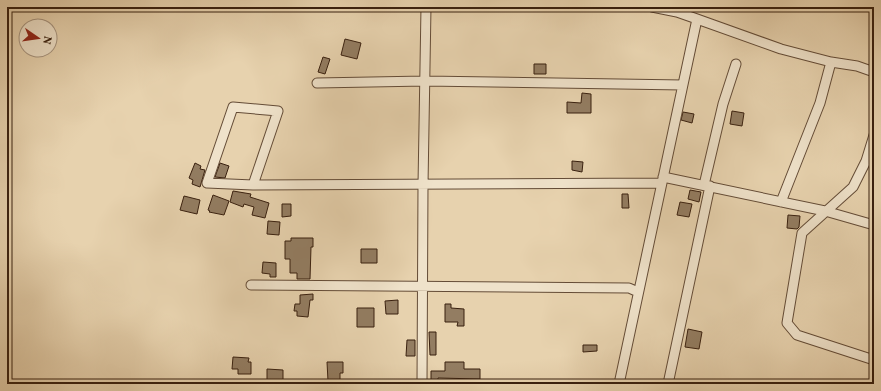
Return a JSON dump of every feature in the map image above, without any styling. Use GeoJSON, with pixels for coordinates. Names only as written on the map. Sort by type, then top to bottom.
{"type":"FeatureCollection","features":[{"type":"Feature","properties":{"kind":"street"},"geometry":{"type":"LineString","coordinates":[[422,384],[426,7]]}},
{"type":"Feature","properties":{"kind":"street"},"geometry":{"type":"LineString","coordinates":[[652,7],[677,12],[781,49],[831,62],[857,66],[874,72]]}},
{"type":"Feature","properties":{"kind":"street"},"geometry":{"type":"LineString","coordinates":[[619,384],[697,19]]}},
{"type":"Feature","properties":{"kind":"street"},"geometry":{"type":"LineString","coordinates":[[781,202],[820,103],[831,62]]}},
{"type":"Feature","properties":{"kind":"street"},"geometry":{"type":"LineString","coordinates":[[668,384],[723,104],[736,64]]}},
{"type":"Feature","properties":{"kind":"street"},"geometry":{"type":"LineString","coordinates":[[318,83],[425,82],[683,85]]}},
{"type":"Feature","properties":{"kind":"street"},"geometry":{"type":"LineString","coordinates":[[254,185],[278,111],[233,107],[207,184],[254,185],[423,185],[662,180],[707,186],[824,211],[874,225]]}},
{"type":"Feature","properties":{"kind":"street"},"geometry":{"type":"LineString","coordinates":[[874,135],[866,161],[853,187],[824,211],[802,233],[787,323],[797,335],[874,360]]}},
{"type":"Feature","properties":{"kind":"street"},"geometry":{"type":"LineString","coordinates":[[251,285],[629,288],[638,292]]}},
{"type":"Feature","properties":{"kind":"building"},"geometry":{"type":"Polygon","coordinates":[[[345,39],[361,43],[357,59],[341,55],[345,39]]]}},
{"type":"Feature","properties":{"kind":"building"},"geometry":{"type":"Polygon","coordinates":[[[323,57],[330,59],[325,74],[318,72],[323,57]]]}},
{"type":"Feature","properties":{"kind":"building"},"geometry":{"type":"Polygon","coordinates":[[[534,64],[546,64],[546,74],[534,74],[534,64]]]}},
{"type":"Feature","properties":{"kind":"building"},"geometry":{"type":"Polygon","coordinates":[[[582,93],[591,94],[591,113],[567,113],[567,102],[581,103],[582,93]]]}},
{"type":"Feature","properties":{"kind":"building"},"geometry":{"type":"Polygon","coordinates":[[[732,111],[744,113],[742,126],[730,124],[732,111]]]}},
{"type":"Feature","properties":{"kind":"building"},"geometry":{"type":"Polygon","coordinates":[[[683,112],[694,114],[692,123],[681,120],[683,112]]]}},
{"type":"Feature","properties":{"kind":"building"},"geometry":{"type":"Polygon","coordinates":[[[572,161],[583,162],[582,172],[572,170],[572,161]]]}},
{"type":"Feature","properties":{"kind":"building"},"geometry":{"type":"Polygon","coordinates":[[[195,163],[201,166],[200,169],[205,170],[200,187],[192,184],[193,180],[189,178],[195,163]]]}},
{"type":"Feature","properties":{"kind":"building"},"geometry":{"type":"Polygon","coordinates":[[[220,163],[229,166],[225,178],[215,177],[220,163]]]}},
{"type":"Feature","properties":{"kind":"building"},"geometry":{"type":"Polygon","coordinates":[[[690,190],[701,192],[699,202],[688,199],[690,190]]]}},
{"type":"Feature","properties":{"kind":"building"},"geometry":{"type":"Polygon","coordinates":[[[233,191],[251,194],[250,197],[269,203],[265,218],[252,215],[254,207],[244,204],[243,207],[230,202],[233,191]]]}},
{"type":"Feature","properties":{"kind":"building"},"geometry":{"type":"Polygon","coordinates":[[[622,194],[628,194],[629,208],[622,208],[622,194]]]}},
{"type":"Feature","properties":{"kind":"building"},"geometry":{"type":"Polygon","coordinates":[[[213,195],[229,201],[224,215],[209,212],[210,211],[208,210],[213,195]]]}},
{"type":"Feature","properties":{"kind":"building"},"geometry":{"type":"Polygon","coordinates":[[[184,196],[200,200],[197,214],[180,210],[184,196]]]}},
{"type":"Feature","properties":{"kind":"building"},"geometry":{"type":"Polygon","coordinates":[[[680,202],[692,204],[689,217],[677,215],[680,202]]]}},
{"type":"Feature","properties":{"kind":"building"},"geometry":{"type":"Polygon","coordinates":[[[282,204],[291,204],[291,216],[282,217],[282,204]]]}},
{"type":"Feature","properties":{"kind":"building"},"geometry":{"type":"Polygon","coordinates":[[[788,215],[800,216],[799,227],[797,229],[787,228],[788,215]]]}},
{"type":"Feature","properties":{"kind":"building"},"geometry":{"type":"Polygon","coordinates":[[[268,221],[280,222],[279,235],[267,234],[268,221]]]}},
{"type":"Feature","properties":{"kind":"building"},"geometry":{"type":"Polygon","coordinates":[[[291,238],[313,238],[313,247],[311,247],[310,279],[297,279],[297,273],[290,273],[290,259],[285,259],[285,241],[291,241],[291,238]]]}},
{"type":"Feature","properties":{"kind":"building"},"geometry":{"type":"Polygon","coordinates":[[[361,249],[377,249],[377,263],[361,263],[361,249]]]}},
{"type":"Feature","properties":{"kind":"building"},"geometry":{"type":"Polygon","coordinates":[[[263,262],[276,263],[276,277],[270,277],[270,274],[262,273],[263,262]]]}},
{"type":"Feature","properties":{"kind":"building"},"geometry":{"type":"Polygon","coordinates":[[[313,294],[313,300],[310,300],[308,317],[297,316],[297,311],[294,311],[295,304],[300,304],[300,295],[313,294]]]}},
{"type":"Feature","properties":{"kind":"building"},"geometry":{"type":"Polygon","coordinates":[[[398,300],[398,314],[386,314],[385,301],[398,300]]]}},
{"type":"Feature","properties":{"kind":"building"},"geometry":{"type":"Polygon","coordinates":[[[445,304],[451,304],[451,308],[464,309],[464,326],[457,326],[458,322],[445,322],[445,304]]]}},
{"type":"Feature","properties":{"kind":"building"},"geometry":{"type":"Polygon","coordinates":[[[357,308],[374,308],[374,327],[357,327],[357,308]]]}},
{"type":"Feature","properties":{"kind":"building"},"geometry":{"type":"Polygon","coordinates":[[[688,329],[702,332],[699,349],[685,347],[688,329]]]}},
{"type":"Feature","properties":{"kind":"building"},"geometry":{"type":"Polygon","coordinates":[[[429,332],[436,332],[436,355],[430,355],[429,332]]]}},
{"type":"Feature","properties":{"kind":"building"},"geometry":{"type":"Polygon","coordinates":[[[407,340],[415,340],[415,356],[406,356],[407,340]]]}},
{"type":"Feature","properties":{"kind":"building"},"geometry":{"type":"Polygon","coordinates":[[[583,345],[597,345],[597,351],[583,352],[583,345]]]}},
{"type":"Feature","properties":{"kind":"building"},"geometry":{"type":"Polygon","coordinates":[[[233,357],[249,358],[248,362],[251,362],[251,374],[238,374],[238,369],[232,369],[233,357]]]}},
{"type":"Feature","properties":{"kind":"building"},"geometry":{"type":"Polygon","coordinates":[[[327,362],[343,362],[343,373],[340,373],[340,380],[328,381],[327,362]]]}},
{"type":"Feature","properties":{"kind":"building"},"geometry":{"type":"Polygon","coordinates":[[[445,362],[464,362],[464,369],[480,369],[480,379],[438,378],[438,384],[431,384],[431,371],[445,371],[445,362]]]}},
{"type":"Feature","properties":{"kind":"building"},"geometry":{"type":"Polygon","coordinates":[[[267,369],[283,370],[283,380],[267,380],[267,369]]]}}]}
